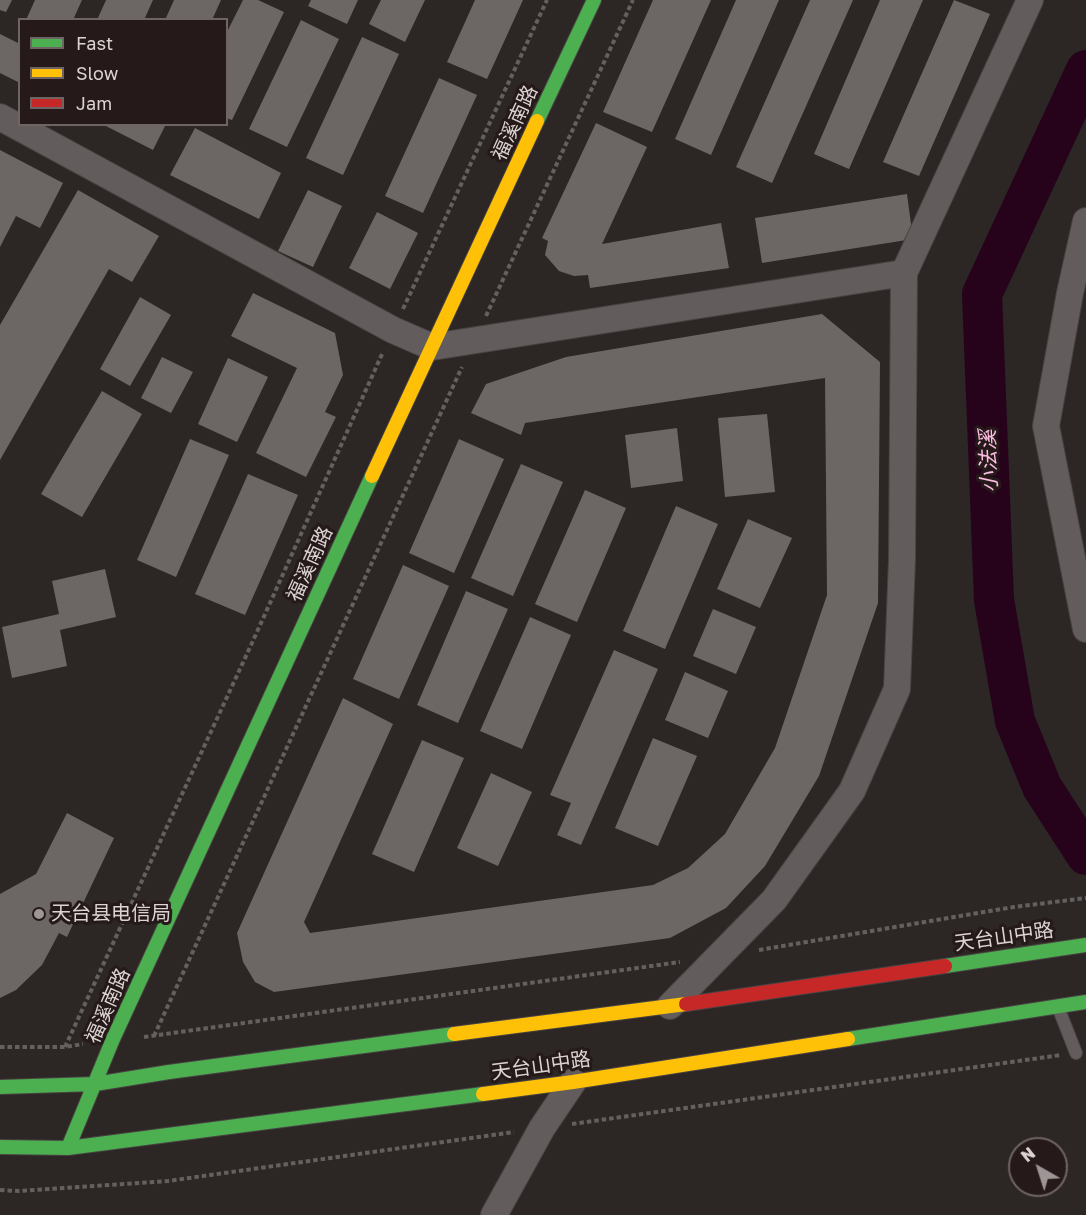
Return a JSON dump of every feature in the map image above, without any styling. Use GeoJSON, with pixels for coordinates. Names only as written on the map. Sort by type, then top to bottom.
{"type":"FeatureCollection","features":[{"type":"Feature","properties":{"kind":"main road","name":"福溪南路"},"geometry":{"type":"LineString","coordinates":[[68,1148],[113,1040],[594,0]]}},
{"type":"Feature","properties":{"kind":"main road","name":"天台山中路"},"geometry":{"type":"LineString","coordinates":[[0,1087],[95,1084],[169,1072],[670,1006],[1086,945]]}},
{"type":"Feature","properties":{"kind":"main road","name":"天台山中路"},"geometry":{"type":"LineString","coordinates":[[0,1147],[68,1148],[573,1082],[1081,1002]]}},
{"type":"Feature","properties":{"kind":"street"},"geometry":{"type":"LineString","coordinates":[[670,1006],[774,900],[852,791],[897,689],[902,559],[904,273],[1030,0]]}},
{"type":"Feature","properties":{"kind":"street"},"geometry":{"type":"LineString","coordinates":[[0,117],[393,330],[432,347],[904,273]]}},
{"type":"Feature","properties":{"kind":"street"},"geometry":{"type":"LineString","coordinates":[[1086,221],[1078,292],[1046,426],[1086,629]]}},
{"type":"Feature","properties":{"kind":"street"},"geometry":{"type":"LineString","coordinates":[[494,1215],[542,1128],[573,1082]]}},
{"type":"Feature","properties":{"kind":"lane"},"geometry":{"type":"LineString","coordinates":[[1057,1005],[1076,1053]]}},
{"type":"Feature","properties":{"kind":"path"},"geometry":{"type":"LineString","coordinates":[[65,1047],[252,643],[393,330],[547,0]]}},
{"type":"Feature","properties":{"kind":"path"},"geometry":{"type":"LineString","coordinates":[[154,1036],[633,0]]}},
{"type":"Feature","properties":{"kind":"path"},"geometry":{"type":"LineString","coordinates":[[754,951],[1014,907],[1086,898]]}},
{"type":"Feature","properties":{"kind":"path"},"geometry":{"type":"LineString","coordinates":[[0,1047],[65,1047],[154,1036],[682,962]]}},
{"type":"Feature","properties":{"kind":"building"},"geometry":{"type":"Polygon","coordinates":[[[0,0],[12,0],[6,12],[0,10],[0,0]]]}},
{"type":"Feature","properties":{"kind":"building"},"geometry":{"type":"Polygon","coordinates":[[[35,0],[82,0],[74,18],[27,18],[35,0]]]}},
{"type":"Feature","properties":{"kind":"building"},"geometry":{"type":"Polygon","coordinates":[[[106,0],[153,0],[145,18],[98,18],[106,0]]]}},
{"type":"Feature","properties":{"kind":"building"},"geometry":{"type":"Polygon","coordinates":[[[174,0],[221,0],[213,18],[166,18],[174,0]]]}},
{"type":"Feature","properties":{"kind":"building"},"geometry":{"type":"Polygon","coordinates":[[[243,0],[258,0],[284,12],[232,120],[228,119],[228,30],[243,0]]]}},
{"type":"Feature","properties":{"kind":"building"},"geometry":{"type":"Polygon","coordinates":[[[311,0],[358,0],[347,24],[308,6],[311,0]]]}},
{"type":"Feature","properties":{"kind":"building"},"geometry":{"type":"Polygon","coordinates":[[[381,0],[425,0],[405,42],[369,24],[381,0]]]}},
{"type":"Feature","properties":{"kind":"building"},"geometry":{"type":"Polygon","coordinates":[[[475,0],[523,0],[487,79],[447,62],[475,0]]]}},
{"type":"Feature","properties":{"kind":"building"},"geometry":{"type":"Polygon","coordinates":[[[653,0],[711,0],[652,132],[603,112],[653,0]]]}},
{"type":"Feature","properties":{"kind":"building"},"geometry":{"type":"Polygon","coordinates":[[[736,0],[779,0],[711,155],[675,139],[736,0]]]}},
{"type":"Feature","properties":{"kind":"building"},"geometry":{"type":"Polygon","coordinates":[[[810,0],[853,0],[772,183],[736,167],[810,0]]]}},
{"type":"Feature","properties":{"kind":"building"},"geometry":{"type":"Polygon","coordinates":[[[880,0],[923,0],[849,169],[814,154],[880,0]]]}},
{"type":"Feature","properties":{"kind":"building"},"geometry":{"type":"Polygon","coordinates":[[[954,0],[990,14],[919,176],[883,162],[954,0]]]}},
{"type":"Feature","properties":{"kind":"building"},"geometry":{"type":"Polygon","coordinates":[[[301,20],[339,39],[287,147],[249,129],[301,20]]]}},
{"type":"Feature","properties":{"kind":"building"},"geometry":{"type":"Polygon","coordinates":[[[0,34],[18,43],[18,82],[0,73],[0,34]]]}},
{"type":"Feature","properties":{"kind":"building"},"geometry":{"type":"Polygon","coordinates":[[[362,37],[399,54],[343,175],[306,158],[362,37]]]}},
{"type":"Feature","properties":{"kind":"building"},"geometry":{"type":"Polygon","coordinates":[[[439,78],[477,95],[423,213],[385,196],[439,78]]]}},
{"type":"Feature","properties":{"kind":"building"},"geometry":{"type":"Polygon","coordinates":[[[596,123],[647,147],[602,244],[721,223],[729,268],[590,288],[588,275],[574,276],[559,271],[545,255],[548,241],[542,238],[596,123]]]}},
{"type":"Feature","properties":{"kind":"building"},"geometry":{"type":"Polygon","coordinates":[[[106,126],[165,126],[153,150],[106,126]]]}},
{"type":"Feature","properties":{"kind":"building"},"geometry":{"type":"Polygon","coordinates":[[[195,128],[281,173],[259,219],[170,175],[195,128]]]}},
{"type":"Feature","properties":{"kind":"building"},"geometry":{"type":"Polygon","coordinates":[[[0,150],[63,183],[40,228],[16,216],[0,247],[0,150]]]}},
{"type":"Feature","properties":{"kind":"building"},"geometry":{"type":"Polygon","coordinates":[[[78,190],[159,236],[132,282],[109,269],[0,460],[0,325],[78,190]]]}},
{"type":"Feature","properties":{"kind":"building"},"geometry":{"type":"Polygon","coordinates":[[[308,190],[342,206],[313,267],[278,251],[308,190]]]}},
{"type":"Feature","properties":{"kind":"building"},"geometry":{"type":"Polygon","coordinates":[[[907,194],[913,239],[762,263],[755,218],[907,194]]]}},
{"type":"Feature","properties":{"kind":"building"},"geometry":{"type":"Polygon","coordinates":[[[377,212],[418,233],[390,289],[349,268],[377,212]]]}},
{"type":"Feature","properties":{"kind":"building"},"geometry":{"type":"Polygon","coordinates":[[[253,293],[335,333],[343,375],[325,412],[336,417],[306,477],[256,453],[297,368],[231,336],[253,293]]]}},
{"type":"Feature","properties":{"kind":"building"},"geometry":{"type":"Polygon","coordinates":[[[140,297],[171,315],[130,386],[100,369],[140,297]]]}},
{"type":"Feature","properties":{"kind":"building"},"geometry":{"type":"Polygon","coordinates":[[[822,314],[880,362],[878,603],[819,776],[765,866],[726,908],[670,938],[274,992],[255,982],[243,962],[237,933],[343,698],[393,724],[304,922],[310,933],[653,885],[688,868],[725,834],[775,748],[827,595],[825,378],[525,423],[521,435],[471,413],[486,384],[566,357],[822,314]]]}},
{"type":"Feature","properties":{"kind":"building"},"geometry":{"type":"Polygon","coordinates":[[[162,357],[193,372],[171,413],[141,398],[162,357]]]}},
{"type":"Feature","properties":{"kind":"building"},"geometry":{"type":"Polygon","coordinates":[[[228,358],[268,377],[237,442],[198,424],[228,358]]]}},
{"type":"Feature","properties":{"kind":"building"},"geometry":{"type":"Polygon","coordinates":[[[102,391],[142,414],[82,517],[41,494],[102,391]]]}},
{"type":"Feature","properties":{"kind":"building"},"geometry":{"type":"Polygon","coordinates":[[[767,414],[775,492],[725,497],[718,418],[767,414]]]}},
{"type":"Feature","properties":{"kind":"building"},"geometry":{"type":"Polygon","coordinates":[[[677,428],[683,481],[631,488],[625,435],[677,428]]]}},
{"type":"Feature","properties":{"kind":"building"},"geometry":{"type":"Polygon","coordinates":[[[190,439],[229,455],[176,577],[137,560],[190,439]]]}},
{"type":"Feature","properties":{"kind":"building"},"geometry":{"type":"Polygon","coordinates":[[[459,439],[504,459],[454,573],[409,553],[459,439]]]}},
{"type":"Feature","properties":{"kind":"building"},"geometry":{"type":"Polygon","coordinates":[[[521,464],[563,482],[513,596],[471,578],[521,464]]]}},
{"type":"Feature","properties":{"kind":"building"},"geometry":{"type":"Polygon","coordinates":[[[248,474],[298,495],[245,615],[195,594],[248,474]]]}},
{"type":"Feature","properties":{"kind":"building"},"geometry":{"type":"Polygon","coordinates":[[[585,490],[626,508],[577,622],[535,604],[585,490]]]}},
{"type":"Feature","properties":{"kind":"building"},"geometry":{"type":"Polygon","coordinates":[[[676,506],[718,524],[665,649],[623,631],[676,506]]]}},
{"type":"Feature","properties":{"kind":"building"},"geometry":{"type":"Polygon","coordinates":[[[748,519],[792,538],[760,608],[717,589],[748,519]]]}},
{"type":"Feature","properties":{"kind":"building"},"geometry":{"type":"Polygon","coordinates":[[[403,565],[449,586],[399,699],[353,679],[403,565]]]}},
{"type":"Feature","properties":{"kind":"building"},"geometry":{"type":"Polygon","coordinates":[[[105,569],[116,617],[60,630],[67,666],[12,678],[2,627],[59,614],[52,581],[105,569]]]}},
{"type":"Feature","properties":{"kind":"building"},"geometry":{"type":"Polygon","coordinates":[[[466,591],[508,609],[458,723],[417,705],[466,591]]]}},
{"type":"Feature","properties":{"kind":"building"},"geometry":{"type":"Polygon","coordinates":[[[713,609],[756,627],[736,674],[693,656],[713,609]]]}},
{"type":"Feature","properties":{"kind":"building"},"geometry":{"type":"Polygon","coordinates":[[[530,617],[571,635],[522,749],[480,731],[530,617]]]}},
{"type":"Feature","properties":{"kind":"building"},"geometry":{"type":"Polygon","coordinates":[[[614,650],[658,669],[581,845],[557,835],[571,803],[550,795],[614,650]]]}},
{"type":"Feature","properties":{"kind":"building"},"geometry":{"type":"Polygon","coordinates":[[[685,672],[728,691],[708,738],[665,720],[685,672]]]}},
{"type":"Feature","properties":{"kind":"building"},"geometry":{"type":"Polygon","coordinates":[[[653,738],[697,756],[658,846],[615,828],[653,738]]]}},
{"type":"Feature","properties":{"kind":"building"},"geometry":{"type":"Polygon","coordinates":[[[422,740],[464,758],[414,872],[372,854],[422,740]]]}},
{"type":"Feature","properties":{"kind":"building"},"geometry":{"type":"Polygon","coordinates":[[[491,773],[532,792],[498,866],[457,848],[491,773]]]}},
{"type":"Feature","properties":{"kind":"building","name":"天台县电信局"},"geometry":{"type":"Polygon","coordinates":[[[67,813],[114,838],[67,937],[59,933],[42,965],[16,990],[0,998],[0,894],[36,874],[67,813]]]}},
{"type":"Feature","properties":{"kind":"waterway","name":"小法溪"},"geometry":{"type":"LineString","coordinates":[[1086,70],[982,294],[994,600],[1015,721],[1042,787],[1086,855]]}},
{"type":"Feature","properties":{"kind":"traffic: fast"},"geometry":{"type":"LineString","coordinates":[[537,121],[594,0]]}},
{"type":"Feature","properties":{"kind":"traffic: fast"},"geometry":{"type":"LineString","coordinates":[[68,1148],[113,1039],[372,476]]}},
{"type":"Feature","properties":{"kind":"traffic: fast"},"geometry":{"type":"LineString","coordinates":[[945,966],[1086,945]]}},
{"type":"Feature","properties":{"kind":"traffic: fast"},"geometry":{"type":"LineString","coordinates":[[848,1039],[1086,1002]]}},
{"type":"Feature","properties":{"kind":"traffic: fast"},"geometry":{"type":"LineString","coordinates":[[0,1087],[95,1084],[454,1034]]}},
{"type":"Feature","properties":{"kind":"traffic: fast"},"geometry":{"type":"LineString","coordinates":[[0,1147],[68,1148],[483,1094]]}},
{"type":"Feature","properties":{"kind":"traffic: slow"},"geometry":{"type":"LineString","coordinates":[[372,476],[537,121]]}},
{"type":"Feature","properties":{"kind":"traffic: slow"},"geometry":{"type":"LineString","coordinates":[[454,1034],[686,1004]]}},
{"type":"Feature","properties":{"kind":"traffic: slow"},"geometry":{"type":"LineString","coordinates":[[483,1094],[848,1039]]}},
{"type":"Feature","properties":{"kind":"traffic: jam"},"geometry":{"type":"LineString","coordinates":[[686,1004],[945,966]]}},
{"type":"Feature","properties":{"kind":"place","name":"天台县电信局"},"geometry":{"type":"Point","coordinates":[39,914]}}]}
